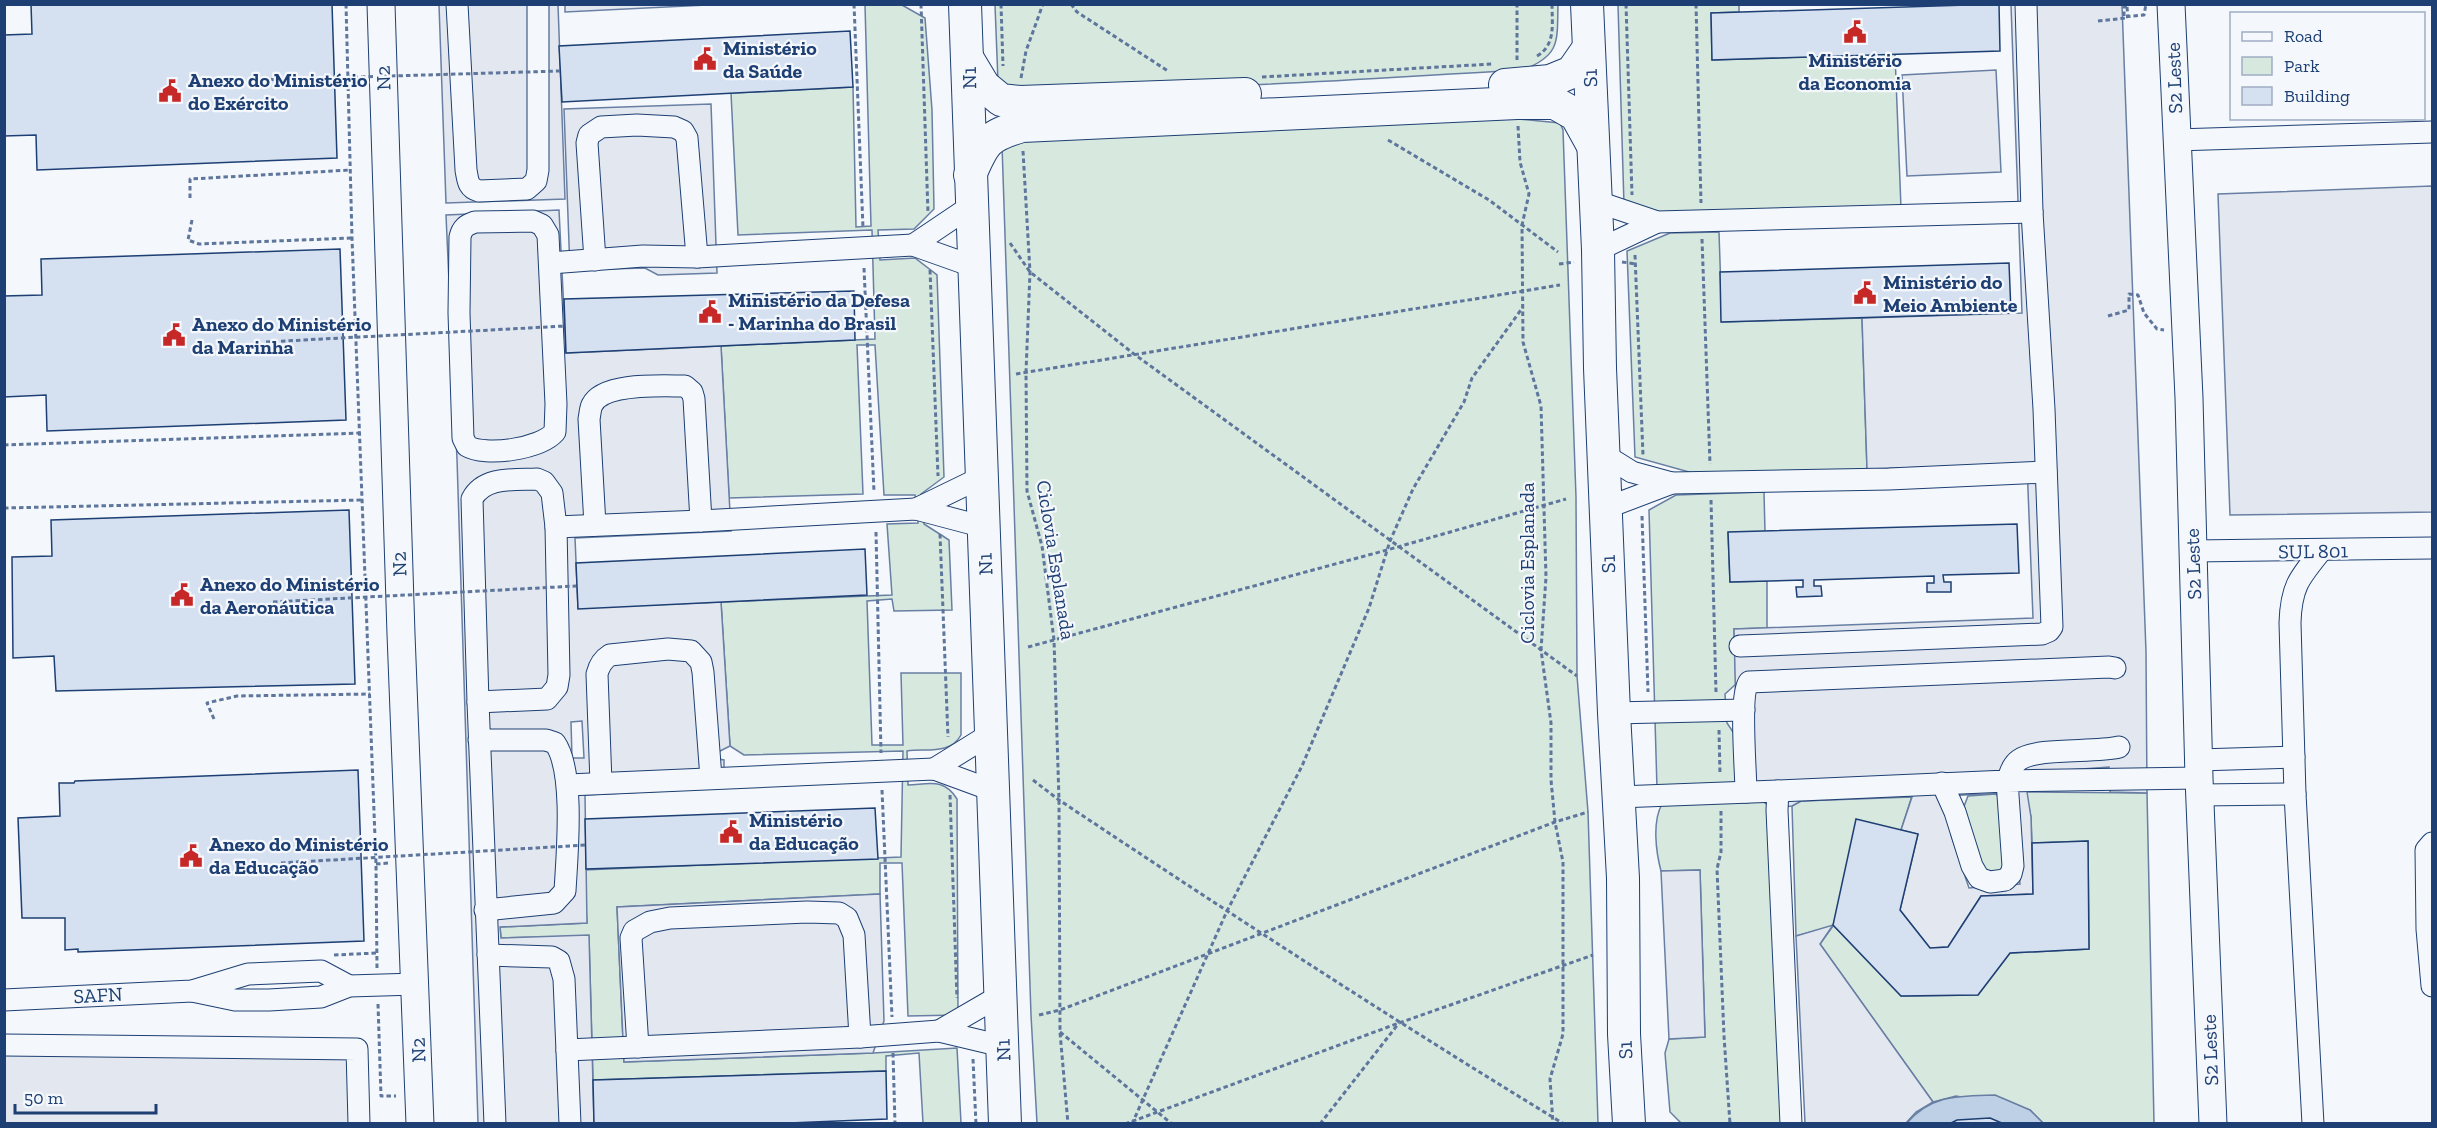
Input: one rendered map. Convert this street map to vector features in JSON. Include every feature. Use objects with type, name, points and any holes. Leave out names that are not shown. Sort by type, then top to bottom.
[{"type":"highway","name":"N1","points":[[965,4],[969,61],[971,206],[1005,1124]]},
{"type":"highway","name":"S1","points":[[1587,4],[1598,250],[1603,454],[1623,878],[1624,1034],[1629,1124]]},
{"type":"highway","points":[[970,175],[982,148],[1021,114],[1550,81],[1572,72],[1588,49]]},
{"type":"highway","points":[[969,61],[984,86],[1021,114]]},
{"type":"highway","points":[[1522,82],[1576,115],[1592,144]]},
{"type":"main road","name":"N2","points":[[381,4],[401,634],[420,1124]]},
{"type":"main road","name":"S2 Leste","points":[[2171,4],[2186,331],[2213,1124]]},
{"type":"street","points":[[457,4],[466,170],[472,189],[479,191],[527,189],[536,182],[538,170],[538,4]]},
{"type":"street","points":[[1740,646],[2042,634],[2052,627],[2053,607],[2032,212],[2026,4]]},
{"type":"street","points":[[595,260],[587,143],[589,135],[601,127],[637,125],[674,127],[683,131],[687,138],[697,256]]},
{"type":"street","points":[[2176,140],[2433,132]]},
{"type":"street","points":[[1595,201],[1633,224]]},
{"type":"street","points":[[924,244],[971,206]]},
{"type":"street","points":[[1598,250],[1633,224],[2032,212]]},
{"type":"street","points":[[533,221],[546,229],[549,263],[556,404],[555,432],[542,442],[528,447],[480,451],[472,449],[467,446],[464,438],[462,410],[459,267],[461,230],[475,222],[533,221]]},
{"type":"street","points":[[549,263],[643,256],[697,256],[924,244],[975,267]]},
{"type":"street","points":[[595,525],[589,419],[591,406],[602,394],[615,390],[652,386],[685,386],[692,392],[701,521]]},
{"type":"street","points":[[1603,454],[1643,485]]},
{"type":"street","points":[[1606,508],[1643,485],[1889,479],[2046,472]]},
{"type":"street","points":[[556,527],[916,509],[939,506],[982,477]]},
{"type":"street","points":[[478,702],[547,699],[556,687],[560,675],[556,527],[552,493],[544,482],[537,479],[489,483],[476,492],[472,499],[479,740],[485,910],[495,1124]]},
{"type":"street","points":[[939,506],[984,526]]},
{"type":"street","name":"SUL 801","points":[[2193,551],[2433,548]]},
{"type":"street","points":[[2312,1122],[2295,794],[2291,600],[2300,577],[2321,551]]},
{"type":"street","points":[[601,783],[597,674],[599,667],[604,658],[610,655],[668,649],[691,651],[701,662],[704,672],[711,778]]},
{"type":"street","points":[[1746,792],[1744,710],[1746,684],[1754,681],[2109,666],[2115,668]]},
{"type":"street","points":[[1614,713],[1744,710]]},
{"type":"street","points":[[944,768],[992,733]]},
{"type":"street","points":[[479,740],[546,740],[555,743],[563,761],[568,784],[565,891],[554,903],[485,910]]},
{"type":"street","points":[[1942,783],[1955,812],[1972,866],[1979,878],[1990,882],[2005,880],[2011,874],[2013,866],[2007,781],[2014,764],[2023,758],[2043,753],[2119,747]]},
{"type":"street","points":[[2200,778],[2294,757]]},
{"type":"street","points":[[568,784],[944,768],[994,791]]},
{"type":"street","points":[[1618,796],[1942,783],[2200,778],[2295,794]]},
{"type":"street","points":[[1778,790],[1791,1124]]},
{"type":"street","points":[[2433,843],[2426,850],[2433,986]]},
{"type":"street","points":[[638,1047],[631,938],[638,927],[670,918],[807,912],[839,913],[847,918],[854,935],[860,1037]]},
{"type":"street","points":[[488,955],[552,957],[559,961],[564,979],[570,1124]]},
{"type":"street","name":"SAFN","points":[[192,991],[248,974],[321,971]]},
{"type":"street","points":[[321,971],[349,986]]},
{"type":"street","points":[[321,971],[323,983],[321,997]]},
{"type":"street","points":[[234,977],[232,989],[235,1000]]},
{"type":"street","name":"SAFN","points":[[4,1000],[192,991],[235,1000],[321,997],[349,986],[416,984]]},
{"type":"street","points":[[939,1031],[1001,995]]},
{"type":"street","points":[[567,1050],[860,1037],[939,1031],[1002,1046]]},
{"type":"street","points":[[4,1045],[357,1049],[359,1124]]},
{"type":"path","points":[[346,4],[351,238],[370,694],[381,1096],[419,1096]]},
{"type":"path","points":[[854,4],[875,511],[881,771],[895,1124]]},
{"type":"path","points":[[921,4],[924,244],[939,506],[944,768],[957,1020]]},
{"type":"path","name":"Ciclovia Esplanada","points":[[1042,4],[1021,73],[1021,114],[1030,272],[1026,372],[1027,491],[1042,546],[1054,640],[1059,800],[1060,1032],[1068,1124]]},
{"type":"path","points":[[1071,4],[1077,12],[1169,72]]},
{"type":"path","name":"Ciclovia Esplanada","points":[[1517,4],[1522,82],[1520,162],[1529,194],[1522,225],[1524,342],[1541,406],[1546,576],[1541,650],[1551,723],[1551,780],[1555,822],[1563,862],[1563,1034],[1551,1079],[1553,1124]]},
{"type":"path","points":[[1522,82],[1552,39],[1552,4]]},
{"type":"path","points":[[1626,4],[1648,694]]},
{"type":"path","points":[[1696,4],[1716,693]]},
{"type":"path","points":[[2098,21],[2128,18],[2127,7],[2124,7],[2124,17],[2144,15],[2146,4]]},
{"type":"path","points":[[256,80],[560,71]]},
{"type":"path","points":[[1388,140],[1489,200],[1558,252]]},
{"type":"path","points":[[190,198],[190,179],[350,170]]},
{"type":"path","points":[[192,220],[188,240],[199,244],[351,238]]},
{"type":"path","points":[[1010,243],[1030,272],[1134,354],[1577,676]]},
{"type":"path","points":[[1016,374],[1560,285]]},
{"type":"path","points":[[2108,316],[2129,310],[2129,294],[2138,295],[2144,314],[2157,329],[2186,331]]},
{"type":"path","points":[[1132,1122],[1227,911],[1302,766],[1370,608],[1390,541],[1413,489],[1464,402],[1472,378],[1524,305]]},
{"type":"path","points":[[266,342],[565,326]]},
{"type":"path","points":[[4,445],[360,433]]},
{"type":"path","points":[[1028,647],[1566,499]]},
{"type":"path","points":[[4,508],[362,500]]},
{"type":"path","points":[[273,603],[576,586]]},
{"type":"path","points":[[214,719],[207,703],[237,696],[370,694]]},
{"type":"path","points":[[1718,727],[1720,785]]},
{"type":"path","points":[[1033,780],[1059,800],[1399,1023],[1564,1124]]},
{"type":"path","points":[[1721,804],[1721,852],[1717,869],[1730,1124]]},
{"type":"path","points":[[1039,1015],[1060,1010],[1555,822],[1588,812]]},
{"type":"path","points":[[281,863],[586,845]]},
{"type":"path","points":[[1125,1124],[1399,1023],[1593,955]]},
{"type":"path","points":[[1320,1124],[1399,1023]]},
{"type":"path","points":[[1060,1032],[1172,1124]]},
{"type":"path","points":[[972,1039],[976,1124]]},
{"type":"green space","points":[[865,5],[902,5],[925,18],[932,110],[934,209],[914,229],[878,230],[880,260],[915,258],[937,275],[944,477],[921,494],[924,524],[949,540],[952,610],[894,611],[892,599],[867,601],[872,745],[903,745],[901,673],[961,673],[961,735],[951,746],[907,751],[908,785],[930,783],[942,785],[957,799],[958,1015],[908,1016],[902,863],[880,863],[880,894],[617,907],[624,1062],[957,1048],[961,1123],[923,1123],[919,1053],[886,1056],[886,1071],[593,1080],[589,936],[501,938],[500,927],[587,923],[583,870],[901,857],[903,751],[744,755],[730,746],[721,602],[892,595],[887,524],[918,523],[915,495],[884,495],[875,345],[857,345],[863,494],[729,498],[721,346],[875,339],[872,230],[738,235],[731,93],[853,87],[856,227],[871,226]]},
{"type":"green space","points":[[995,5],[1558,5],[1557,37],[1551,52],[1544,59],[1523,70],[1202,87],[1073,88],[1009,86],[998,82]]},
{"type":"green space","points":[[1618,5],[1739,5],[1739,12],[1711,13],[1712,60],[1895,54],[1901,208],[1639,216],[1624,205]]},
{"type":"green space","points":[[1518,119],[1560,123],[1563,130],[1576,497],[1577,676],[1588,812],[1598,1123],[1037,1123],[1031,1015],[1002,145],[1084,128]]},
{"type":"green space","points":[[1719,232],[1722,322],[1862,318],[1867,469],[1707,477],[1635,457],[1627,251],[1670,233]]},
{"type":"green space","points":[[1764,492],[1765,532],[1728,533],[1730,582],[1767,581],[1767,628],[1734,629],[1736,684],[1725,694],[1727,723],[1737,738],[1738,786],[1657,789],[1649,510],[1676,495]]},
{"type":"green space","points":[[2026,792],[2147,793],[2154,1123],[2043,1123],[2030,1110],[1956,1096],[1933,1102],[1820,944],[1833,926],[1796,936],[1792,806],[1801,801],[1912,796],[1901,830],[1833,925],[1901,996],[1978,995],[2010,953],[2089,949],[2088,841],[2032,843],[2031,817]]},
{"type":"green space","points":[[1996,794],[2003,802],[2004,873],[1986,875],[1963,809],[1968,796]]},
{"type":"green space","points":[[1761,800],[1772,808],[1783,1123],[1681,1123],[1670,1112],[1665,1053],[1669,1039],[1705,1037],[1700,870],[1661,871],[1656,837],[1657,819],[1662,804]]},
{"type":"shaded area","points":[[565,4],[707,5],[565,12]]},
{"type":"shaded area","points":[[439,5],[558,5],[565,199],[446,203]]},
{"type":"shaded area","points":[[2011,5],[2122,5],[2146,652],[2147,793],[2110,792],[2109,767],[2024,773],[2031,817],[2033,894],[1981,896],[1948,947],[1930,948],[1900,910],[1918,834],[1901,830],[1912,797],[1801,801],[1792,806],[1772,808],[1761,800],[1738,800],[1734,629],[2033,618],[2027,464],[1867,469],[1862,318],[2022,313]],"holes":[[[2011,793],[2020,884],[1969,888],[1951,835],[1951,814],[1940,796]]]},
{"type":"shaded area","points":[[1996,70],[2001,172],[1907,176],[1902,75]]},
{"type":"shaded area","points":[[711,104],[717,273],[658,275],[645,268],[570,270],[564,109]]},
{"type":"shaded area","points":[[2432,186],[2432,512],[2230,515],[2218,194]]},
{"type":"shaded area","points":[[559,210],[566,353],[721,346],[731,531],[575,538],[578,608],[721,602],[730,746],[714,754],[718,759],[724,760],[724,788],[585,795],[587,923],[500,927],[501,938],[589,935],[594,1123],[478,1123],[457,459],[446,215]],"holes":[[[582,721],[584,758],[572,758],[571,722]]]},
{"type":"shaded area","points":[[1700,870],[1705,1037],[1669,1039],[1661,871]]},
{"type":"shaded area","points":[[880,894],[884,1021],[873,1053],[624,1062],[617,907]]},
{"type":"shaded area","points":[[1833,925],[1820,944],[1933,1102],[1916,1112],[1906,1123],[1805,1123],[1796,936]]},
{"type":"shaded area","points":[[362,1040],[364,1123],[5,1123],[4,1050]]},
{"type":"water","points":[[1995,1095],[2030,1110],[2043,1123],[1906,1124],[1916,1114],[1936,1102],[1958,1097]]},
{"type":"building","name":"Anexo do Ministério do Exército","points":[[31,4],[332,4],[337,158],[37,170],[36,135],[4,136],[4,35],[32,34]]},
{"type":"building","name":"Ministério da Economia","points":[[1999,4],[2000,51],[1712,60],[1711,13]]},
{"type":"building","name":"Ministério da Saúde","points":[[850,31],[853,87],[562,102],[559,46]]},
{"type":"building","name":"Anexo do Ministério da Marinha","points":[[340,249],[346,420],[47,431],[46,395],[4,397],[4,296],[42,295],[41,259]]},
{"type":"building","name":"Ministério do Meio Ambiente","points":[[2009,263],[2011,313],[1721,322],[1720,272]]},
{"type":"building","name":"Ministério da Defesa - Marinha do Brasil","points":[[854,291],[855,340],[566,353],[564,299]]},
{"type":"building","name":"Anexo do Ministério da Aeronáutica","points":[[349,510],[355,684],[56,691],[54,656],[13,658],[12,557],[52,556],[51,520]]},
{"type":"building","points":[[2017,524],[2019,573],[1943,575],[1944,582],[1951,582],[1951,592],[1927,592],[1927,583],[1934,583],[1934,576],[1814,580],[1814,586],[1821,586],[1822,596],[1797,597],[1796,587],[1803,587],[1803,580],[1730,582],[1728,532]]},
{"type":"building","points":[[865,549],[867,595],[578,609],[576,563]]},
{"type":"building","name":"Anexo do Ministério da Educação","points":[[358,770],[364,941],[78,952],[78,949],[65,950],[65,918],[22,918],[18,818],[60,816],[59,783]]},
{"type":"building","name":"Ministério da Educação","points":[[875,808],[878,859],[586,869],[585,819]]},
{"type":"building","points":[[1856,819],[1918,834],[1900,910],[1930,948],[1948,947],[1981,896],[2033,894],[2032,843],[2088,841],[2089,949],[2010,953],[1978,995],[1901,996],[1833,925]]},
{"type":"building","points":[[886,1071],[887,1119],[764,1124],[594,1124],[593,1080]]},
{"type":"building","points":[[1990,1118],[2004,1124],[1949,1124],[1957,1120]]},
{"type":"place","name":"Ministério da Economia","points":[[1855,32]]},
{"type":"place","name":"Ministério da Saúde","points":[[705,59]]},
{"type":"place","name":"Anexo do Ministério do Exército","points":[[170,91]]},
{"type":"place","name":"Ministério do Meio Ambiente","points":[[1865,293]]},
{"type":"place","name":"Ministério da Defesa - Marinha do Brasil","points":[[710,312]]},
{"type":"place","name":"Anexo do Ministério da Marinha","points":[[174,335]]},
{"type":"place","name":"Anexo do Ministério da Aeronáutica","points":[[182,595]]},
{"type":"place","name":"Ministério da Educação","points":[[731,832]]},
{"type":"place","name":"Anexo do Ministério da Educação","points":[[191,856]]}]
